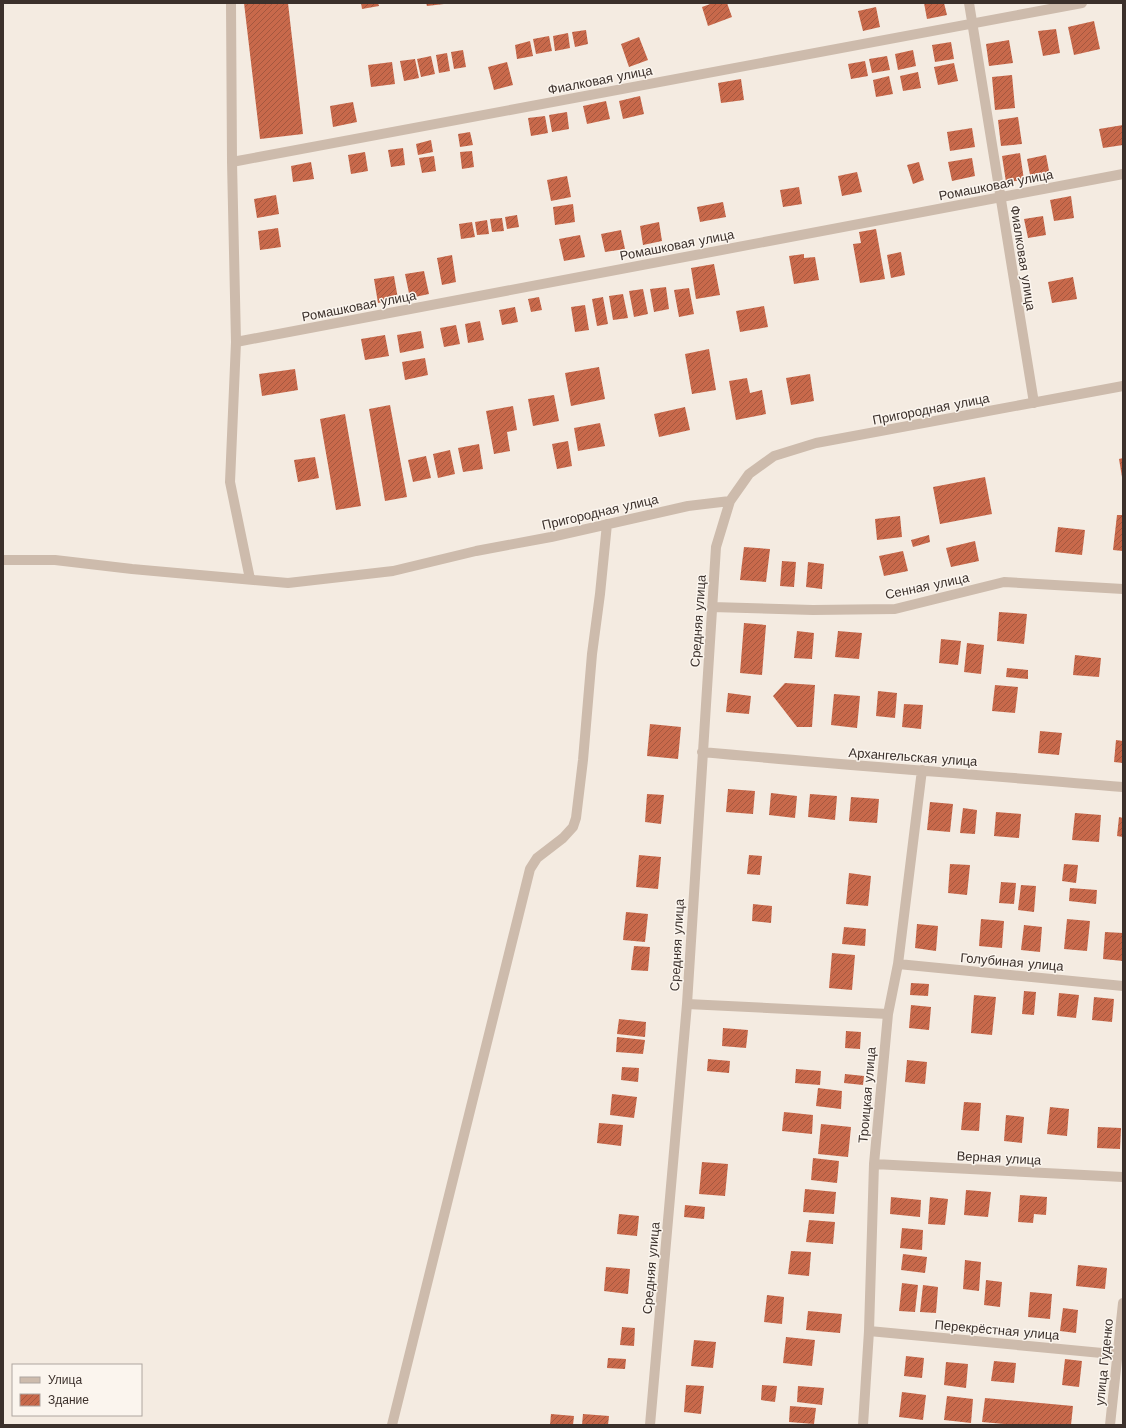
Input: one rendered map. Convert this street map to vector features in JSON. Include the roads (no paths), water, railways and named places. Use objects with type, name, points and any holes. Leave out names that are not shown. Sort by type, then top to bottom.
[{"type":"street","points":[[231,3],[232,162],[236,342],[230,482],[250,579]]},
{"type":"street","name":"Фиалковая улица","points":[[968,3],[973,24],[1034,403]]},
{"type":"street","name":"Фиалковая улица","points":[[232,162],[1082,3]]},
{"type":"street","name":"Ромашковая улица","points":[[236,342],[1123,174]]},
{"type":"street","name":"Пригородная улица","points":[[749,474],[774,456],[816,443],[1123,386]]},
{"type":"street","name":"Средняя улица","points":[[650,1425],[687,1004],[716,547],[730,501],[749,474]]},
{"type":"street","name":"Пригородная улица","points":[[3,560],[55,560],[132,570],[250,579],[288,584],[393,571],[476,551],[551,537],[688,506],[730,501]]},
{"type":"street","points":[[392,1425],[530,869],[537,858],[563,838],[573,827],[576,818],[583,760],[592,654],[607,524]]},
{"type":"street","name":"Сенная улица","points":[[712,607],[813,610],[895,608],[1004,582],[1123,589]]},
{"type":"street","name":"Архангельская улица","points":[[702,752],[828,764],[922,770],[1123,787]]},
{"type":"street","name":"Троицкая улица","points":[[863,1425],[869,1331],[874,1164],[888,1014],[898,964],[922,770]]},
{"type":"street","name":"Голубиная улица","points":[[898,964],[1123,986]]},
{"type":"street","points":[[687,1004],[888,1014]]},
{"type":"street","name":"Верная улица","points":[[874,1164],[1123,1177]]},
{"type":"street","name":"улица Гуденко","points":[[1110,1425],[1120,1355],[1123,1303]]},
{"type":"street","name":"Перекрёстная улица","points":[[869,1331],[1120,1355]]}]
